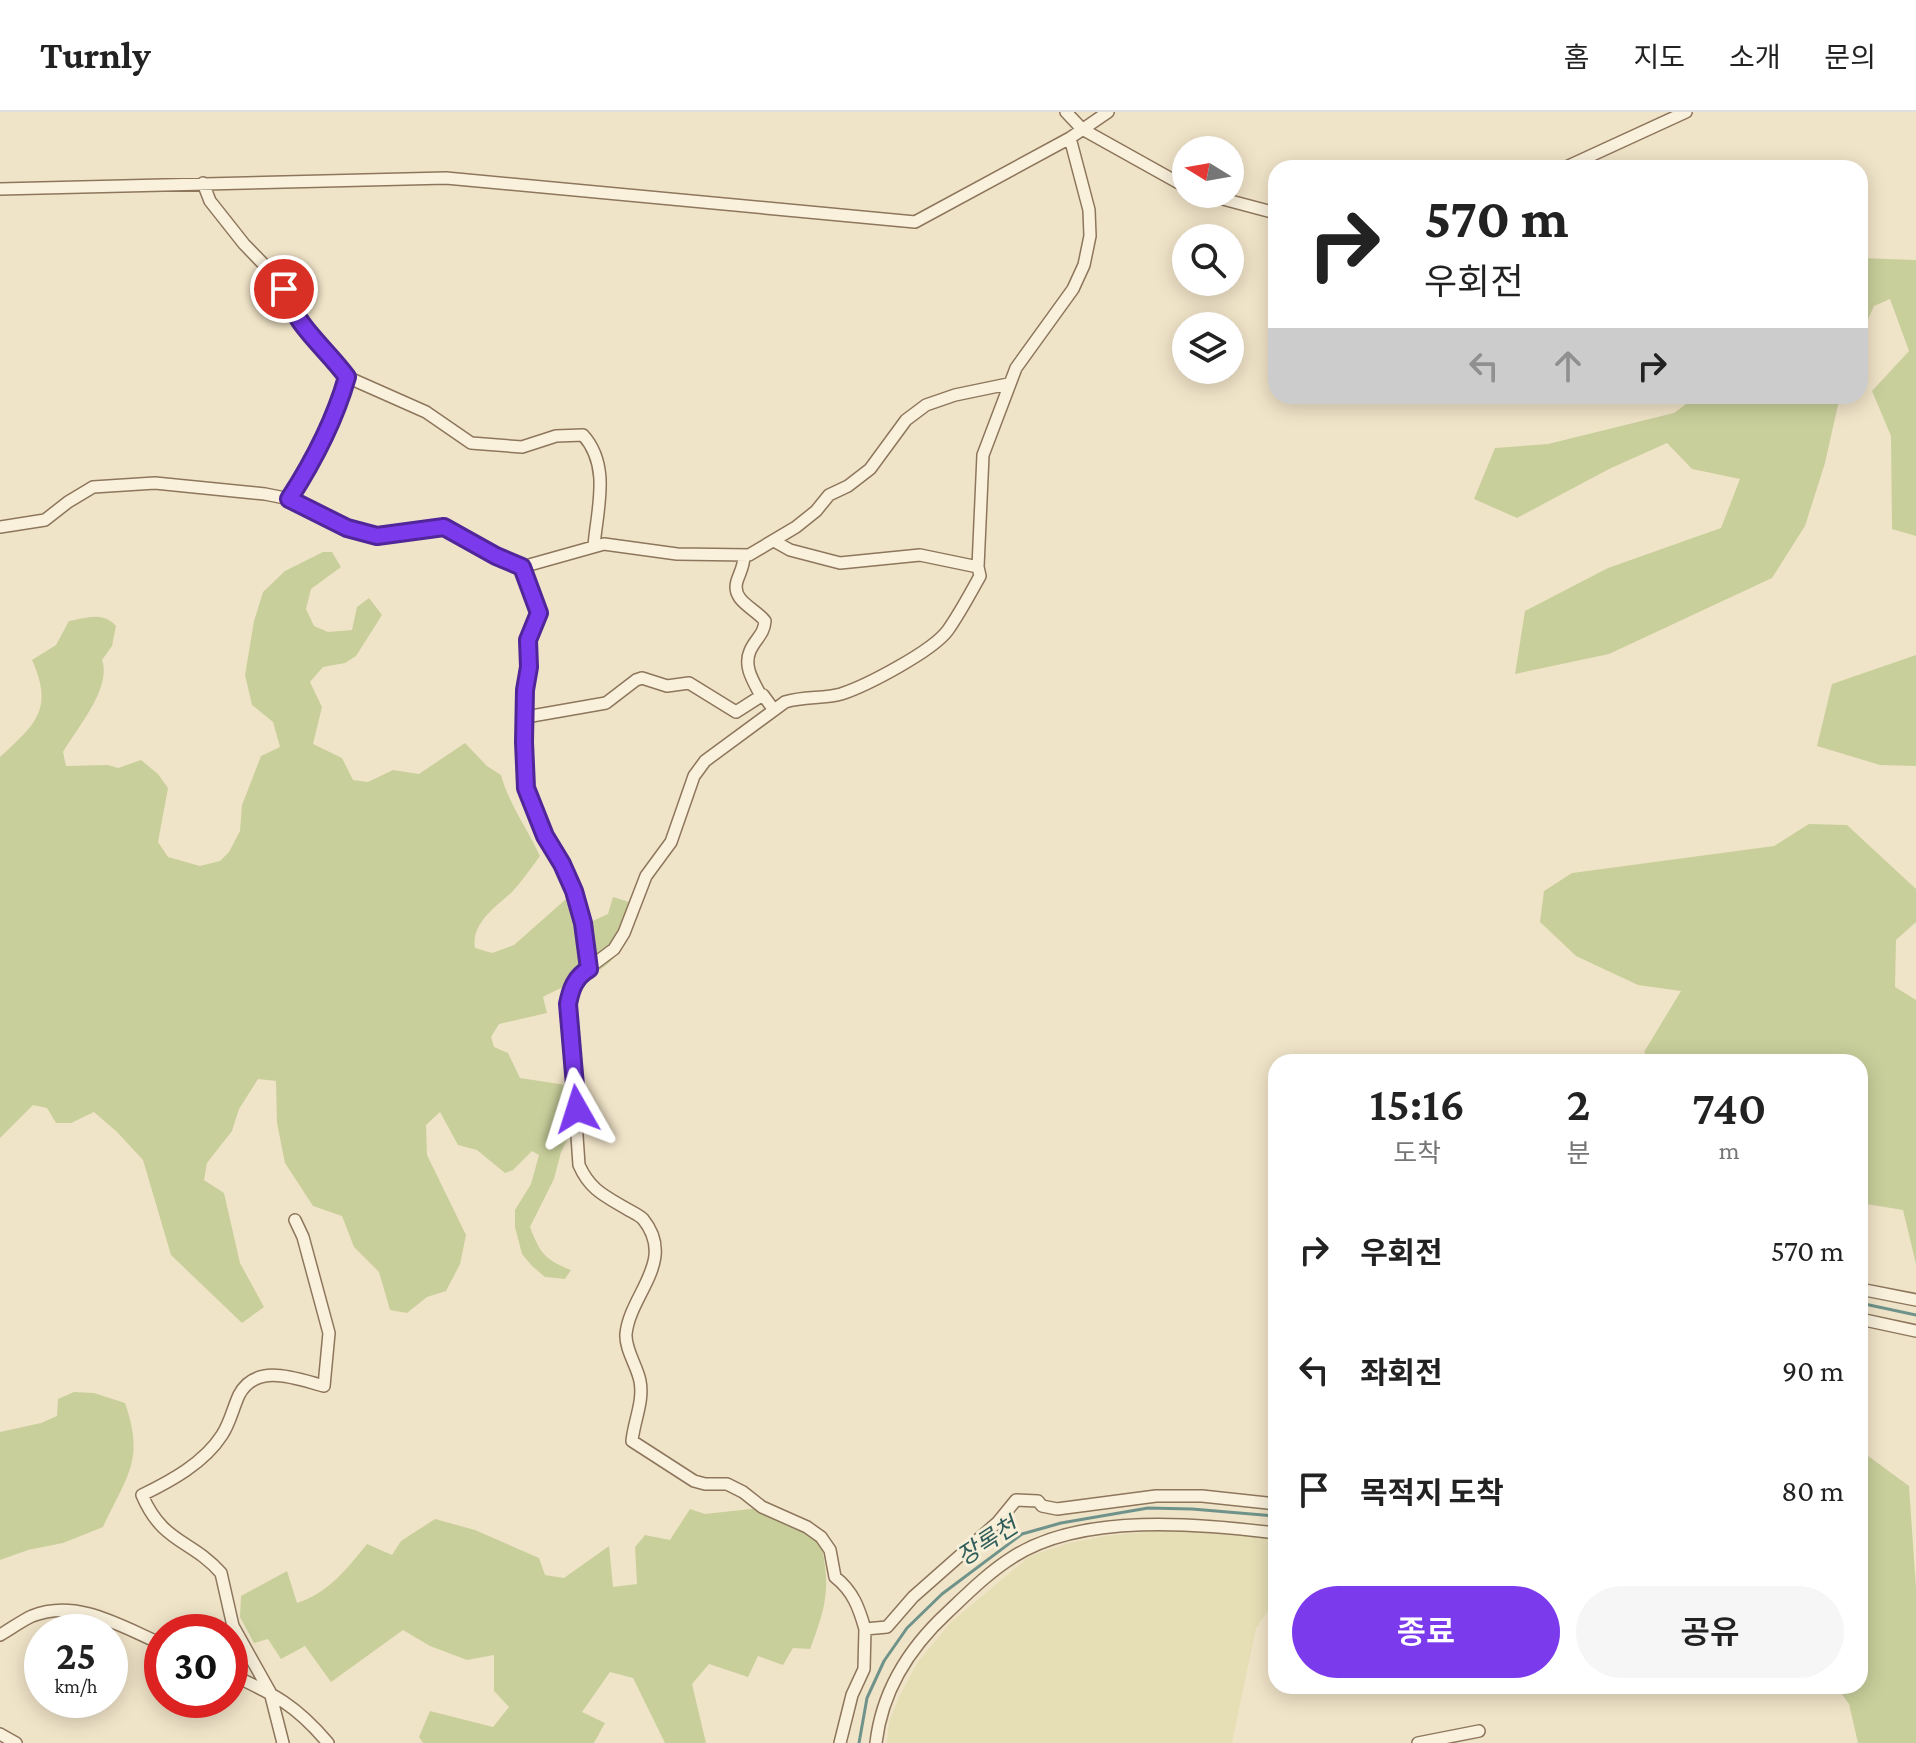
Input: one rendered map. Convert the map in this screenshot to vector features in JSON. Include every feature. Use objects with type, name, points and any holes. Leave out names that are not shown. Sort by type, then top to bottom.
[{"type":"street","points":[[1066,112],[1082,129],[1172,179]]},
{"type":"street","points":[[0,189],[446,178],[915,222],[1070,138],[1108,112]]},
{"type":"street","points":[[1581,160],[1686,112]]},
{"type":"street","points":[[840,1743],[852,1695],[864,1669],[865,1629],[858,1605],[846,1586],[835,1577],[830,1550],[821,1537],[787,1516],[762,1507],[727,1484],[694,1481],[632,1441],[640,1404],[640,1382],[625,1338],[628,1324],[651,1275],[656,1254],[642,1218],[605,1197],[587,1182],[579,1165],[568,1004],[571,988],[582,973],[614,949],[624,933],[646,876],[671,842],[694,776],[705,761],[785,702],[801,697],[840,694],[916,658],[948,630],[980,576],[983,455],[1008,384],[1033,342],[1073,289],[1084,265],[1090,236],[1089,210],[1070,138]]},
{"type":"street","points":[[203,183],[210,201],[244,244],[275,276],[303,328],[347,377],[426,412],[471,443],[522,447],[556,436],[583,435],[593,446],[600,483],[594,546]]},
{"type":"street","points":[[1244,205],[1268,211]]},
{"type":"street","points":[[289,499],[312,461],[341,398],[347,377]]},
{"type":"street","points":[[0,527],[45,520],[93,487],[155,483],[289,499],[347,528],[377,536],[444,527],[522,567],[604,544],[677,554],[744,556],[774,541],[816,511],[829,495],[848,486],[870,469],[906,420],[926,405],[955,395],[1008,384]]},
{"type":"street","points":[[774,541],[790,550],[840,563],[920,555],[978,567]]},
{"type":"street","points":[[744,556],[735,585],[737,594],[765,621],[760,638],[749,651],[749,674],[761,696],[774,710]]},
{"type":"street","points":[[522,567],[539,613],[528,640],[526,788],[545,836],[574,891],[583,923],[589,969]]},
{"type":"street","points":[[526,717],[606,703],[642,678],[667,686],[689,683],[736,712],[761,696]]},
{"type":"street","points":[[283,1743],[270,1692],[233,1626],[221,1573],[162,1529],[149,1512],[142,1495],[207,1453],[222,1435],[239,1396],[250,1381],[266,1375],[324,1386],[329,1333],[303,1237],[295,1220]]},
{"type":"street","points":[[1868,1291],[1916,1300]]},
{"type":"street","points":[[1868,1321],[1916,1331]]},
{"type":"street","points":[[865,1629],[887,1627],[913,1597],[998,1522],[1016,1500],[1038,1501],[1048,1509],[1156,1496],[1202,1496],[1268,1503]]},
{"type":"street","points":[[876,1743],[880,1716],[895,1679],[927,1632],[973,1589],[1025,1550],[1078,1533],[1148,1524],[1185,1523],[1268,1532]]},
{"type":"street","points":[[0,1635],[32,1616],[67,1610],[102,1618],[144,1636]]},
{"type":"street","points":[[248,1682],[298,1710],[328,1743]]},
{"type":"street","points":[[1418,1743],[1479,1731]]},
{"type":"street","points":[[0,1734],[16,1743]]},
{"type":"shaded area","points":[[1163,1530],[1211,1531],[1268,1538],[1268,1611],[1256,1628],[1232,1743],[887,1743],[889,1722],[899,1697],[918,1662],[951,1622],[1030,1556],[1069,1543]]},
{"type":"green space","points":[[1868,258],[1916,260],[1916,536],[1892,529],[1891,436],[1872,391],[1909,351],[1890,299],[1874,306],[1868,319]]},
{"type":"green space","points":[[1686,404],[1838,404],[1825,463],[1805,526],[1772,578],[1609,654],[1515,674],[1525,611],[1608,568],[1721,528],[1740,479],[1692,469],[1667,443],[1609,469],[1517,518],[1474,499],[1495,448],[1548,444],[1674,413]]},
{"type":"green space","points":[[323,552],[332,552],[341,567],[311,589],[306,609],[314,626],[328,632],[352,630],[357,607],[369,598],[382,615],[356,656],[345,663],[323,667],[310,682],[322,707],[313,744],[342,758],[353,780],[368,782],[393,770],[419,774],[465,743],[487,766],[501,775],[513,806],[540,856],[512,892],[481,923],[475,948],[492,953],[514,945],[566,899],[586,924],[608,914],[613,897],[629,902],[636,917],[610,962],[589,976],[543,997],[547,1013],[499,1024],[491,1037],[494,1047],[508,1053],[520,1078],[579,1087],[580,1114],[561,1152],[554,1179],[530,1227],[544,1254],[571,1270],[565,1279],[545,1277],[532,1266],[522,1254],[515,1227],[515,1210],[531,1184],[539,1155],[532,1151],[513,1170],[505,1173],[477,1150],[458,1145],[440,1112],[426,1125],[427,1155],[466,1235],[460,1264],[446,1291],[427,1297],[407,1313],[390,1310],[379,1272],[354,1247],[342,1216],[313,1206],[285,1163],[277,1123],[276,1081],[258,1079],[239,1109],[232,1131],[207,1163],[204,1180],[224,1193],[240,1263],[264,1307],[242,1323],[171,1255],[143,1160],[94,1112],[71,1123],[56,1123],[47,1108],[33,1105],[0,1138],[0,757],[32,725],[38,714],[41,691],[32,660],[56,645],[69,621],[106,618],[116,626],[112,646],[102,660],[102,683],[84,720],[63,752],[66,766],[108,765],[118,768],[141,760],[158,774],[168,788],[158,842],[168,857],[200,866],[220,861],[229,852],[240,831],[242,805],[261,756],[280,747],[273,722],[252,705],[245,675],[254,621],[263,592],[285,571]]},
{"type":"green space","points":[[1916,655],[1916,766],[1880,765],[1817,746],[1832,684]]},
{"type":"green space","points":[[1809,824],[1847,825],[1916,889],[1916,922],[1896,940],[1895,987],[1916,1000],[1916,1264],[1903,1210],[1868,1204],[1868,1054],[1646,1054],[1681,991],[1638,985],[1576,956],[1540,922],[1544,891],[1572,873],[1774,846]]},
{"type":"green space","points":[[74,1392],[94,1393],[125,1403],[133,1440],[133,1454],[126,1480],[103,1527],[63,1543],[0,1560],[0,1432],[41,1423],[57,1416],[58,1399]]},
{"type":"green space","points":[[1868,1456],[1909,1486],[1916,1588],[1916,1743],[1858,1743],[1849,1704],[1842,1694],[1868,1694]]},
{"type":"green space","points":[[760,1508],[820,1539],[826,1583],[824,1607],[810,1649],[793,1648],[783,1665],[758,1656],[748,1677],[709,1664],[692,1684],[706,1743],[665,1743],[633,1678],[610,1672],[582,1712],[605,1723],[594,1743],[423,1743],[419,1737],[430,1711],[493,1727],[509,1707],[494,1691],[494,1655],[467,1660],[430,1646],[403,1630],[331,1682],[305,1646],[281,1659],[268,1639],[254,1643],[248,1632],[248,1614],[240,1614],[241,1596],[287,1571],[297,1603],[327,1587],[367,1544],[392,1555],[401,1541],[435,1519],[475,1530],[539,1558],[545,1575],[564,1578],[609,1546],[613,1587],[637,1584],[635,1547],[645,1535],[670,1540],[690,1509],[705,1514]]},
{"type":"waterway","name":"장록천","points":[[1868,1305],[1916,1315]]},
{"type":"waterway","name":"장록천","points":[[859,1743],[867,1698],[884,1661],[907,1628],[942,1594],[1022,1534],[1061,1523],[1148,1508],[1268,1515]]},
{"type":"route","points":[[284,289],[289,305],[303,328],[347,377],[341,398],[312,461],[289,499],[347,528],[377,536],[444,527],[522,567],[539,613],[528,640],[524,742],[526,788],[545,836],[574,891],[583,923],[589,969],[571,988],[568,1004],[577,1109]]}]
